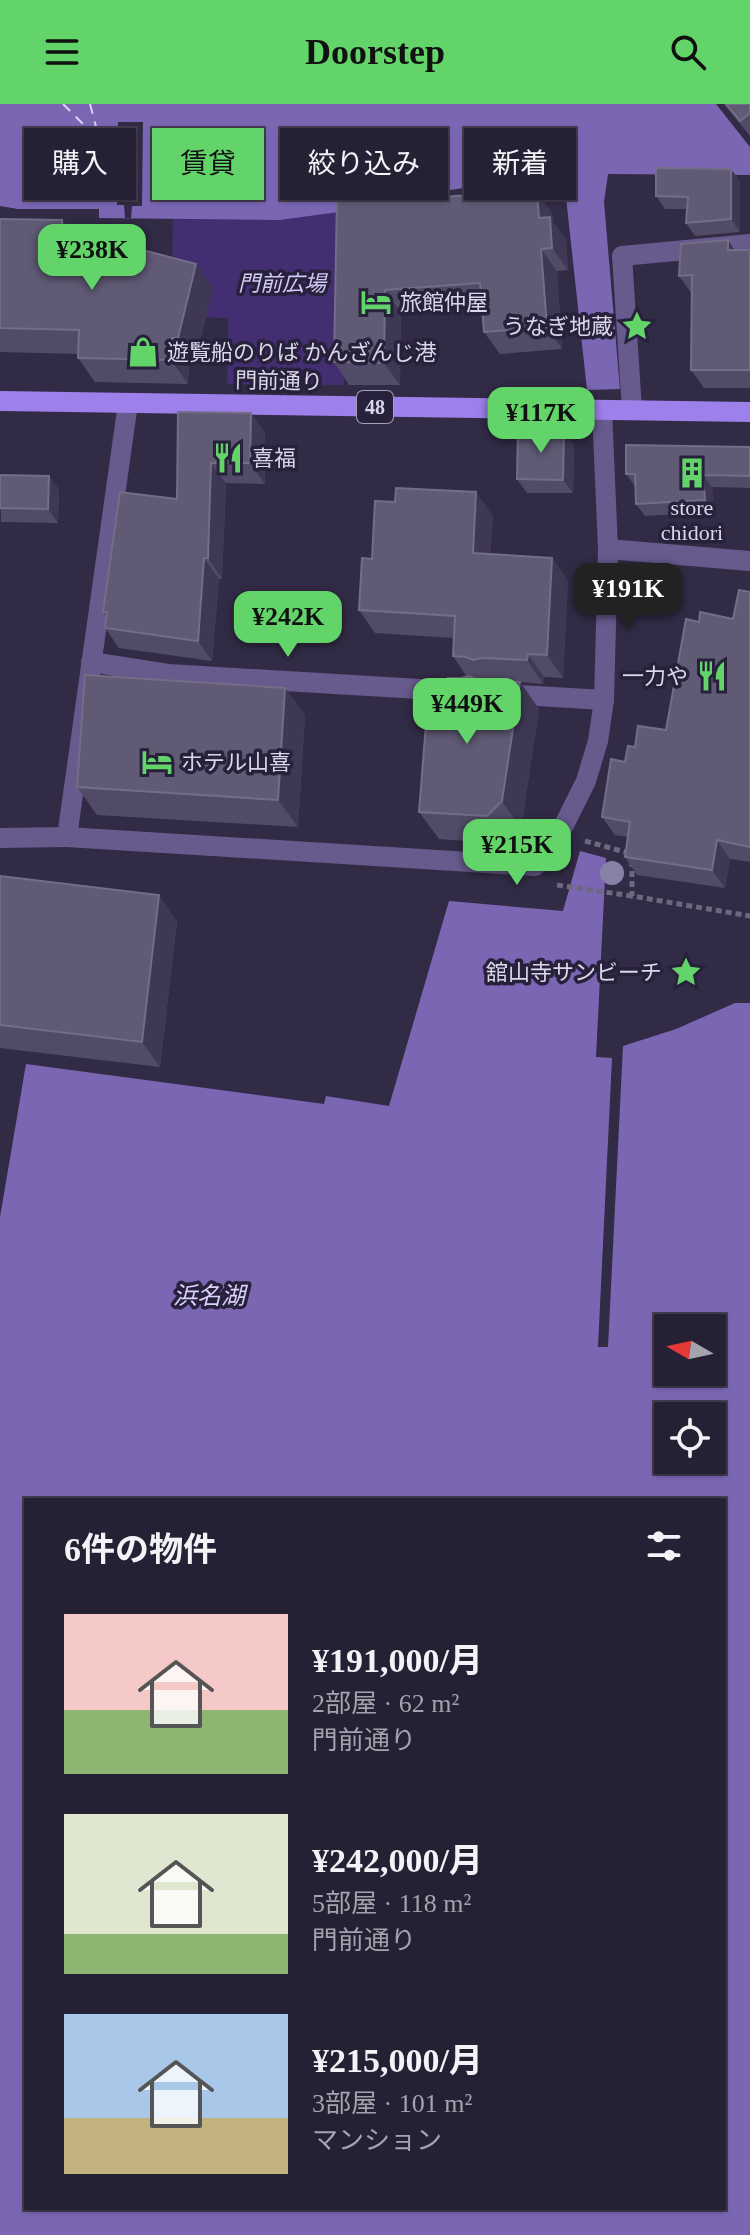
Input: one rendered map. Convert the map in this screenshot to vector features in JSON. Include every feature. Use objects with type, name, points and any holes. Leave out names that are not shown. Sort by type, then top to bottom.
[{"type":"main road","name":"門前通り","points":[[0,401],[750,412]]},
{"type":"street","points":[[632,410],[622,256],[750,244]]},
{"type":"street","points":[[67,837],[128,403]]},
{"type":"street","points":[[0,838],[67,837],[535,866],[559,835],[586,781],[598,741],[604,700],[608,549],[602,410]]},
{"type":"street","points":[[608,549],[750,561]]},
{"type":"street","points":[[91,662],[168,674],[467,692]]},
{"type":"street","points":[[496,694],[604,700]]},
{"type":"path","points":[[559,835],[632,854],[632,896]]},
{"type":"path","points":[[552,885],[750,916]]},
{"type":"green space","name":"門前広場","points":[[347,211],[344,385],[227,384],[228,318],[171,317],[173,219],[280,220]]},
{"type":"water","points":[[0,104],[716,104],[750,147],[750,175],[608,174],[604,202],[620,389],[587,390],[566,200],[576,200],[576,128],[464,128],[464,188],[448,190],[448,128],[280,128],[280,200],[386,200],[354,205],[354,210],[280,220],[99,218],[99,209],[18,209],[0,206]]},
{"type":"water","name":"浜名湖","points":[[580,851],[606,858],[596,1057],[612,1058],[598,1347],[608,1347],[623,1046],[676,1029],[735,1003],[750,1003],[750,2235],[0,2235],[0,1217],[26,1064],[324,1104],[326,1096],[389,1106],[449,901],[563,911]]},
{"type":"pier","points":[[118,122],[143,122],[142,206],[132,206],[131,218],[125,218],[124,205],[117,205],[117,200],[136,200],[136,128],[118,128]]},
{"type":"building","points":[[726,104],[750,104],[750,113],[740,121]]},
{"type":"building","points":[[656,168],[731,169],[731,219],[686,223],[688,197],[656,196]]},
{"type":"building","points":[[464,195],[464,200],[538,200],[539,218],[550,217],[552,248],[541,249],[547,327],[484,332],[480,283],[385,290],[384,363],[334,362],[337,200],[448,200],[448,197]]},
{"type":"building","points":[[0,219],[62,220],[62,231],[72,231],[72,247],[135,248],[196,264],[178,338],[172,338],[171,360],[78,358],[79,330],[0,328]]},
{"type":"building","points":[[728,240],[728,250],[750,250],[750,370],[691,370],[692,275],[679,276],[681,244]]},
{"type":"building","points":[[178,412],[251,413],[250,463],[211,463],[208,558],[204,558],[198,641],[105,628],[107,612],[103,612],[120,492],[177,499]]},
{"type":"building","points":[[518,431],[564,431],[563,480],[517,479]]},
{"type":"building","points":[[626,445],[750,447],[750,476],[703,475],[705,500],[636,504],[635,474],[626,474]]},
{"type":"building","points":[[0,475],[49,476],[48,509],[0,508]]},
{"type":"building","points":[[396,488],[476,492],[473,553],[552,558],[547,655],[528,654],[527,660],[473,660],[453,656],[455,616],[359,610],[362,558],[372,559],[375,501],[395,502]]},
{"type":"building","points":[[739,590],[750,592],[750,847],[717,840],[712,870],[625,857],[630,822],[602,817],[611,759],[625,762],[628,746],[635,747],[638,726],[666,730],[686,619],[699,622],[700,612],[733,619]]},
{"type":"building","points":[[85,675],[285,688],[278,800],[77,787]]},
{"type":"building","points":[[468,676],[520,682],[502,801],[487,816],[419,812],[429,686],[448,687],[448,678]]},
{"type":"building","points":[[0,876],[159,895],[142,1042],[0,1025]]},
{"type":"ferry route","points":[[63,104],[87,128]]},
{"type":"ferry route","points":[[90,104],[96,128]]},
{"type":"place","name":"旅館仲屋","points":[[376,302]]},
{"type":"place","name":"うなぎ地蔵","points":[[637,326]]},
{"type":"place","name":"遊覧船のりば かんざんじ港","points":[[143,352]]},
{"type":"place","name":"喜福","points":[[228,458]]},
{"type":"place","name":"store chidori","points":[[692,473]]},
{"type":"place","name":"一力や","points":[[712,676]]},
{"type":"place","name":"ホテル山喜","points":[[157,762]]},
{"type":"place","name":"舘山寺サンビーチ","points":[[686,972]]}]
